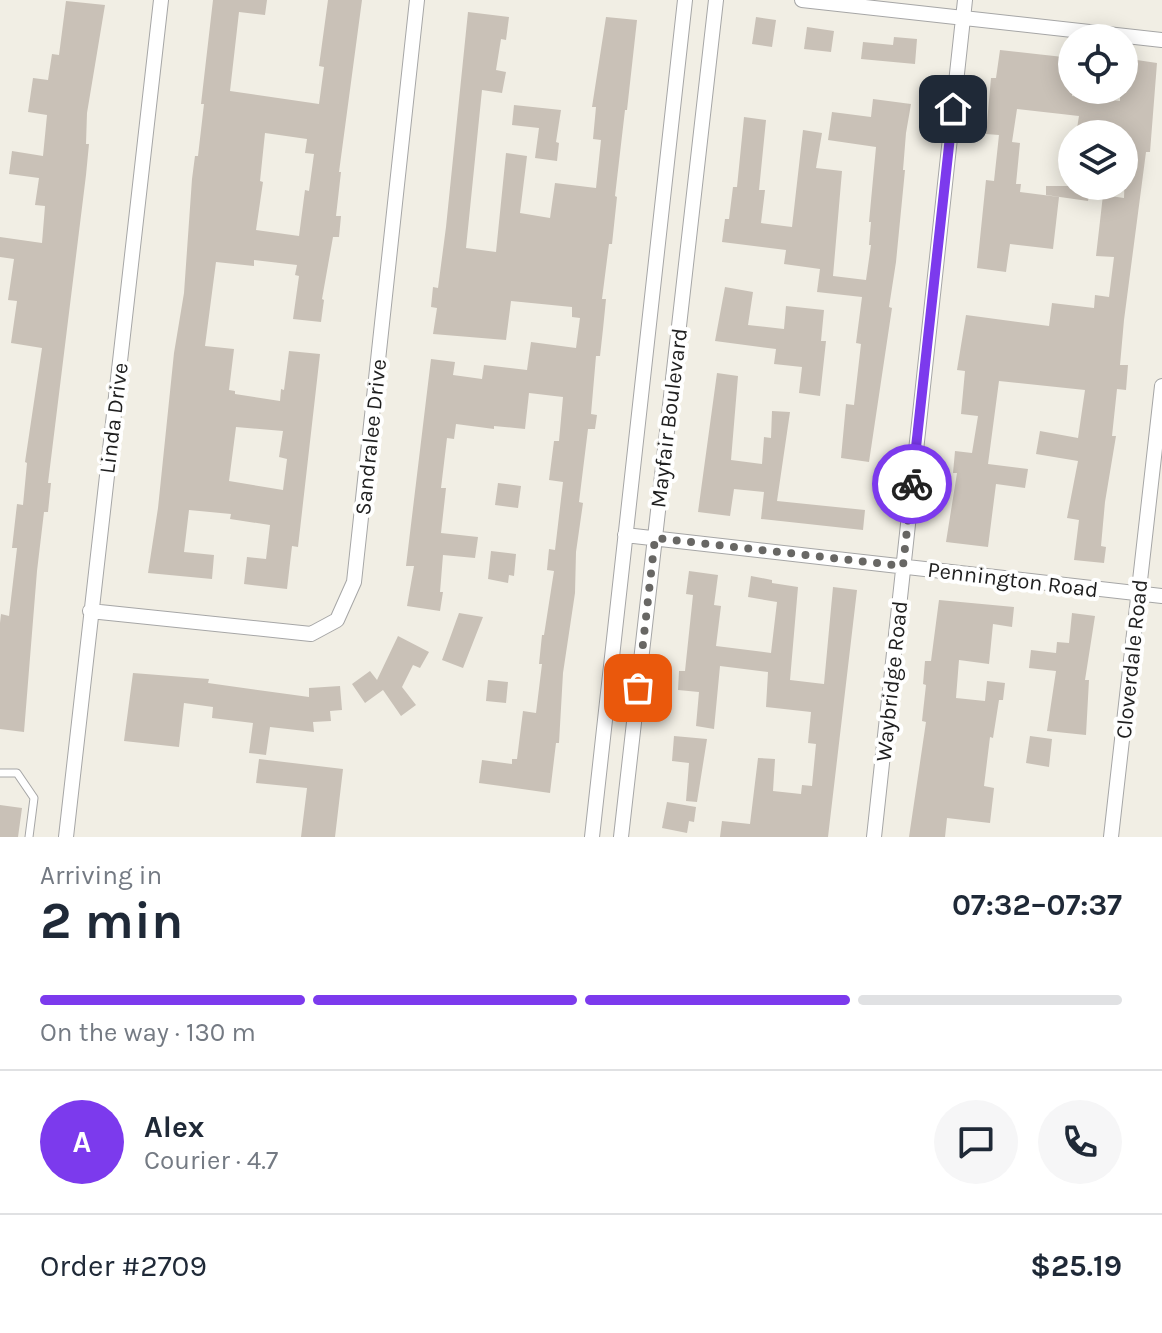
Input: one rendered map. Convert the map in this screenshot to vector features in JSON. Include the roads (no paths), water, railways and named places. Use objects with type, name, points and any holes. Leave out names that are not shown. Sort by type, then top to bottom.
[{"type":"street","name":"Linda Drive","points":[[66,837],[161,0]]},
{"type":"street","name":"Sandralee Drive","points":[[90,611],[311,634],[337,620],[354,582],[417,0]]},
{"type":"street","name":"Mayfair Boulevard","points":[[592,837],[685,0]]},
{"type":"street","name":"Mayfair Boulevard","points":[[621,837],[716,0]]},
{"type":"street","points":[[802,0],[1162,40]]},
{"type":"street","name":"Waybridge Road","points":[[874,837],[965,0]]},
{"type":"street","name":"Cloverdale Road","points":[[1111,837],[1162,386]]},
{"type":"street","name":"Pennington Road","points":[[625,535],[1162,596]]},
{"type":"lane","points":[[0,773],[17,773],[34,798],[29,837]]}]
